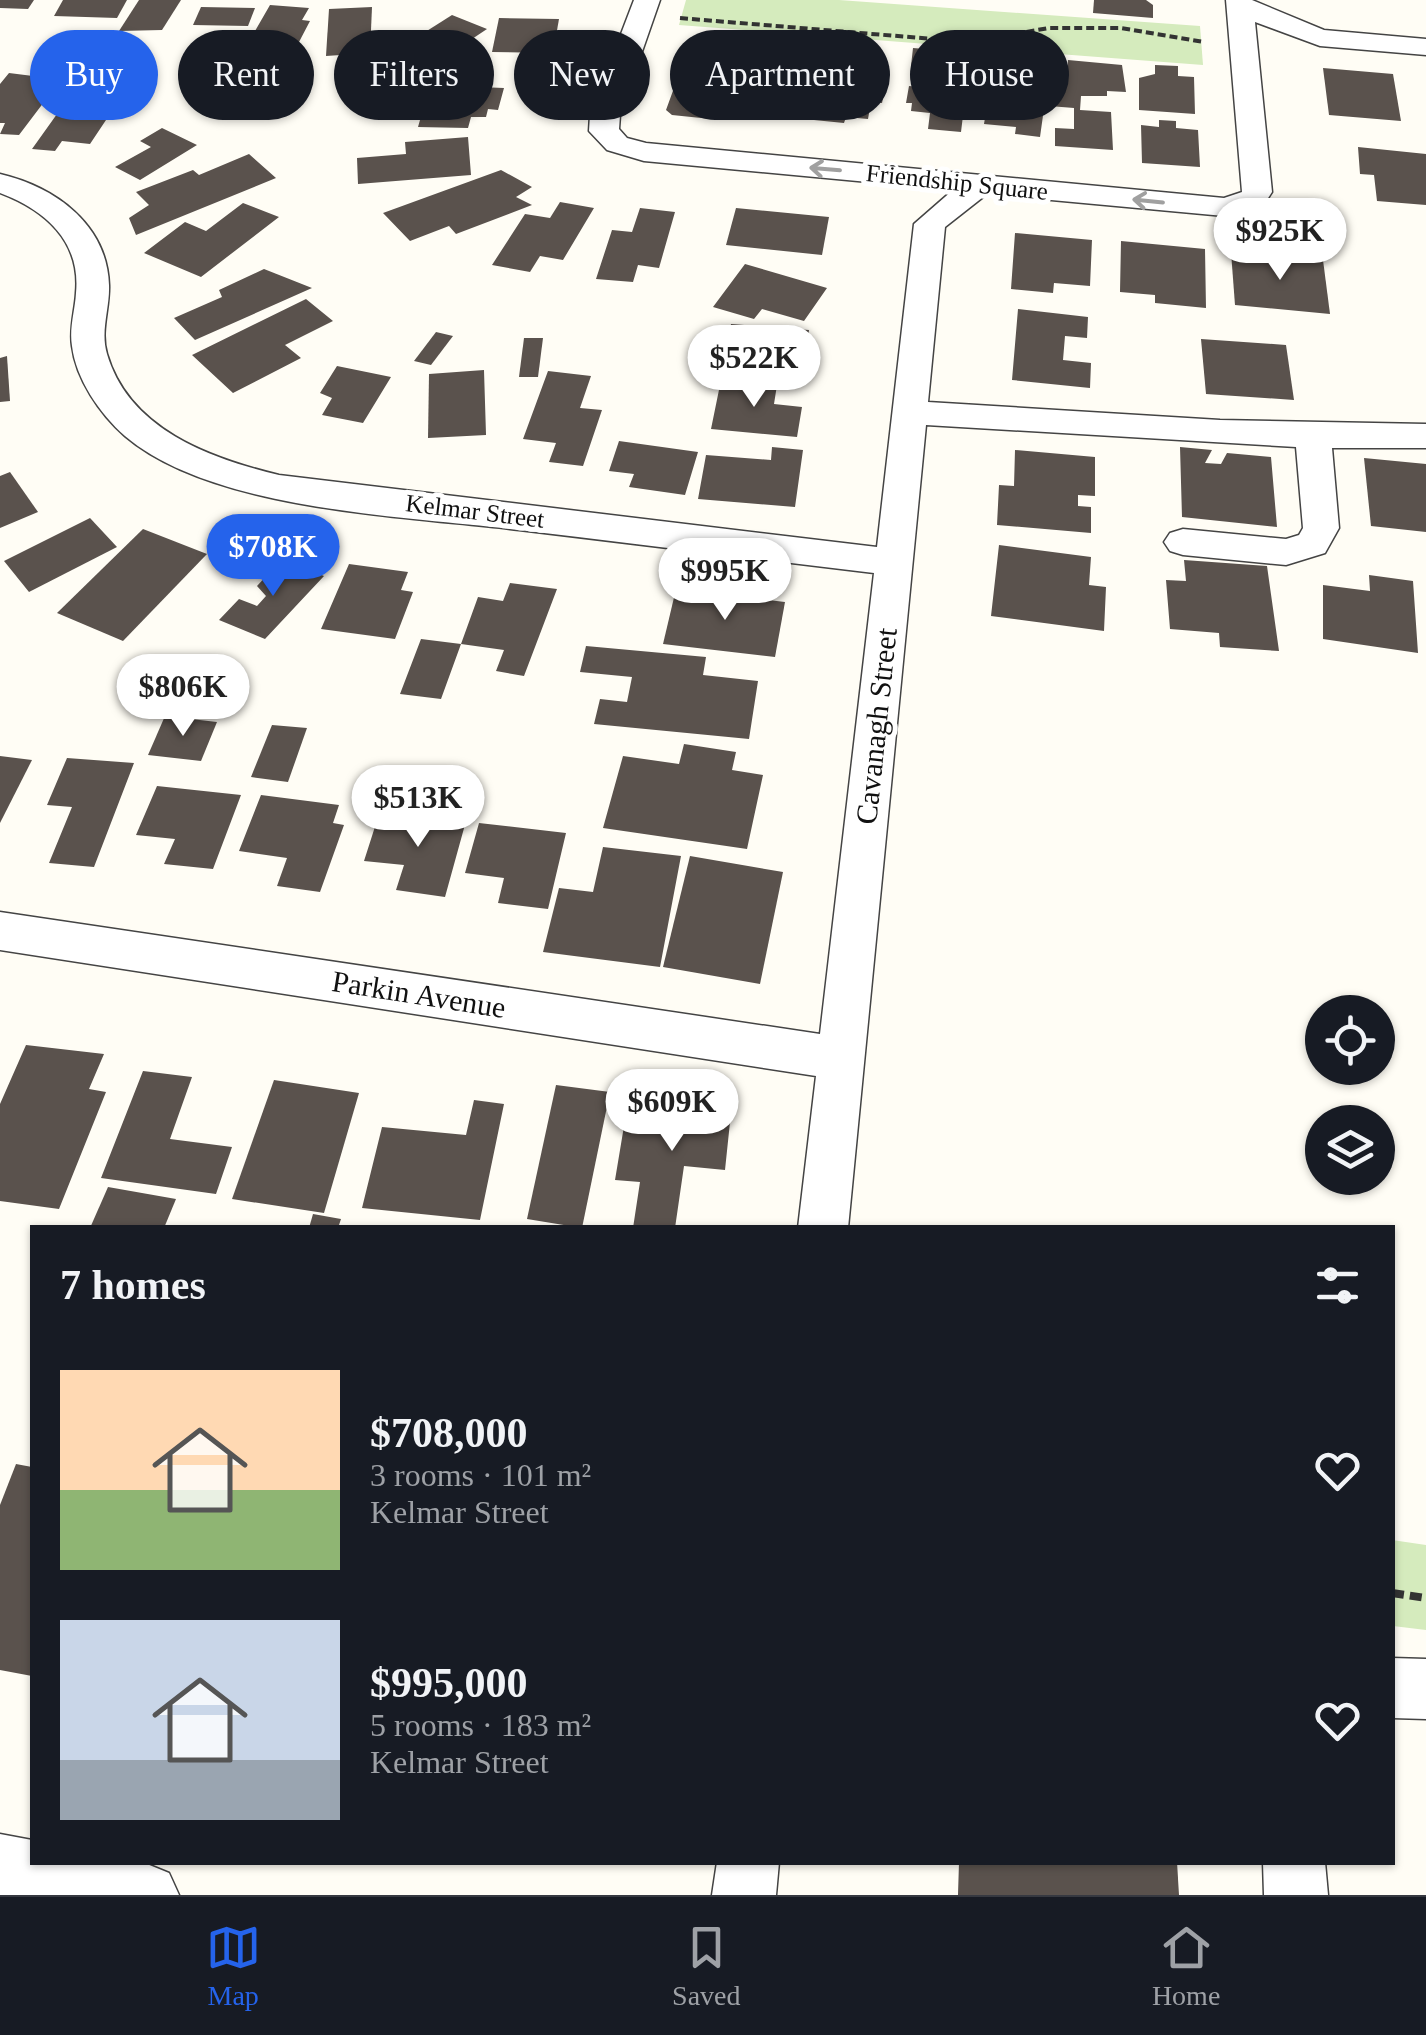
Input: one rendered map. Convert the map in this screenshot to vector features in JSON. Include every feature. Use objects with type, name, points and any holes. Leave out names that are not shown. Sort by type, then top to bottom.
[{"type":"street","points":[[614,0],[643,10]]},
{"type":"street","points":[[1240,4],[1320,38],[1426,46]]},
{"type":"street","name":"Friendship Square","points":[[643,10],[605,116],[604,131],[617,144],[644,152],[1224,207],[1250,202],[1257,192],[1240,4]]},
{"type":"street","points":[[1245,60],[1320,38]]},
{"type":"street","points":[[883,174],[930,224],[980,184]]},
{"type":"street","name":"Kelmar Street","points":[[0,182],[48,204],[79,231],[93,284],[89,350],[99,378],[110,398],[131,421],[202,466],[279,488],[894,562]]},
{"type":"street","name":"Cavanagh Street","points":[[823,1225],[930,224]]},
{"type":"street","points":[[911,412],[1313,436],[1426,436]]},
{"type":"street","points":[[1183,542],[1286,552],[1312,544],[1321,528],[1313,436]]},
{"type":"street","name":"Parkin Avenue","points":[[0,931],[839,1058]]},
{"type":"street","points":[[1395,1688],[1426,1689]]},
{"type":"street","points":[[744,1895],[748,1865]]},
{"type":"street","points":[[1294,1865],[1296,1895]]},
{"type":"street","points":[[0,1866],[147,1895]]},
{"type":"path","points":[[643,10],[675,18],[933,39],[986,39],[1049,28],[1120,28],[1206,42]]},
{"type":"path","points":[[1395,1593],[1426,1598]]},
{"type":"green space","points":[[686,0],[839,0],[1200,26],[1203,65],[1069,55],[1069,30],[910,30],[910,43],[890,41],[890,30],[744,30],[679,25]]},
{"type":"green space","points":[[1395,1540],[1426,1545],[1426,1630],[1395,1626]]},
{"type":"building","points":[[0,0],[34,0],[28,9],[0,8]]},
{"type":"building","points":[[63,0],[127,0],[117,18],[54,16]]},
{"type":"building","points":[[139,0],[181,0],[162,30],[120,30]]},
{"type":"building","points":[[1094,0],[1146,0],[1153,5],[1153,18],[1093,13]]},
{"type":"building","points":[[270,5],[309,8],[302,20],[310,21],[305,30],[256,30]]},
{"type":"building","points":[[201,7],[255,8],[248,26],[193,25]]},
{"type":"building","points":[[372,7],[371,30],[334,30],[334,55],[326,56],[329,9]]},
{"type":"building","points":[[452,15],[487,29],[486,30],[428,30]]},
{"type":"building","points":[[499,18],[559,19],[557,30],[514,30],[514,52],[494,52]]},
{"type":"building","points":[[1069,60],[1122,65],[1126,92],[1081,96],[1080,110],[1111,112],[1113,150],[1055,146],[1055,128],[1074,129],[1074,108],[1069,108]]},
{"type":"building","points":[[1155,65],[1178,66],[1178,76],[1194,77],[1195,114],[1139,110],[1139,78],[1155,74]]},
{"type":"building","points":[[1323,68],[1393,74],[1401,121],[1329,115]]},
{"type":"building","points":[[9,73],[30,76],[30,120],[19,135],[0,134],[5,123],[0,123],[0,84]]},
{"type":"building","points":[[494,88],[504,88],[498,110],[494,110]]},
{"type":"building","points":[[53,120],[106,120],[90,144],[62,141],[55,151],[32,149]]},
{"type":"building","points":[[420,120],[470,120],[468,128],[418,127]]},
{"type":"building","points":[[929,120],[962,120],[961,132],[928,129]]},
{"type":"building","points":[[985,120],[1042,120],[1040,137],[1015,134],[1016,127],[984,124]]},
{"type":"building","points":[[1159,120],[1176,121],[1176,128],[1198,130],[1200,167],[1142,163],[1141,125],[1159,127]]},
{"type":"building","points":[[162,128],[197,145],[140,180],[115,167],[151,147],[140,141]]},
{"type":"building","points":[[468,137],[471,175],[358,184],[357,158],[406,154],[405,142]]},
{"type":"building","points":[[1358,147],[1426,154],[1426,205],[1377,201],[1374,175],[1360,174]]},
{"type":"building","points":[[249,154],[276,178],[136,235],[129,218],[149,205],[136,192],[193,170],[199,175]]},
{"type":"building","points":[[501,170],[532,187],[516,197],[532,205],[456,234],[449,226],[410,241],[383,213]]},
{"type":"building","points":[[560,202],[594,208],[563,260],[540,256],[530,272],[492,265],[525,214],[550,218]]},
{"type":"building","points":[[243,203],[279,217],[201,277],[144,253],[185,222],[206,231]]},
{"type":"building","points":[[640,208],[675,212],[659,268],[638,265],[633,282],[596,279],[612,230],[632,232]]},
{"type":"building","points":[[736,208],[829,217],[822,255],[726,245]]},
{"type":"building","points":[[1015,233],[1092,240],[1090,286],[1054,283],[1053,293],[1011,289]]},
{"type":"building","points":[[1121,241],[1205,249],[1206,308],[1155,303],[1155,295],[1120,292]]},
{"type":"building","points":[[1231,252],[1323,260],[1330,314],[1235,305]]},
{"type":"building","points":[[745,264],[827,288],[804,321],[762,309],[754,319],[713,307]]},
{"type":"building","points":[[264,269],[312,288],[195,340],[174,318],[222,297],[219,290]]},
{"type":"building","points":[[306,299],[333,321],[285,345],[301,358],[233,393],[192,355]]},
{"type":"building","points":[[1018,309],[1088,317],[1087,338],[1065,336],[1063,360],[1091,363],[1090,388],[1012,380]]},
{"type":"building","points":[[731,324],[809,330],[803,373],[723,366]]},
{"type":"building","points":[[436,332],[453,336],[431,365],[414,361]]},
{"type":"building","points":[[524,338],[543,338],[538,377],[519,377]]},
{"type":"building","points":[[1201,339],[1286,345],[1294,400],[1206,394]]},
{"type":"building","points":[[7,356],[10,401],[0,402],[0,358]]},
{"type":"building","points":[[337,366],[391,377],[363,423],[322,415],[332,398],[320,393]]},
{"type":"building","points":[[484,370],[486,435],[428,438],[429,374]]},
{"type":"building","points":[[548,371],[591,376],[580,408],[602,410],[583,466],[549,462],[556,443],[523,439]]},
{"type":"building","points":[[721,380],[777,385],[774,404],[802,407],[797,437],[711,429]]},
{"type":"building","points":[[619,441],[698,452],[685,495],[629,487],[634,474],[609,471]]},
{"type":"building","points":[[772,447],[803,450],[795,507],[698,499],[706,455],[771,460]]},
{"type":"building","points":[[1180,447],[1212,450],[1205,463],[1221,464],[1227,453],[1271,457],[1277,527],[1182,517]]},
{"type":"building","points":[[1015,450],[1095,457],[1095,496],[1078,495],[1078,506],[1091,507],[1091,533],[997,525],[999,485],[1014,486]]},
{"type":"building","points":[[1364,458],[1426,464],[1426,532],[1371,526]]},
{"type":"building","points":[[10,472],[38,512],[0,528],[0,476]]},
{"type":"building","points":[[90,518],[117,547],[29,592],[4,561]]},
{"type":"building","points":[[143,529],[207,554],[123,641],[57,613]]},
{"type":"building","points":[[999,545],[1091,557],[1089,585],[1106,587],[1104,631],[991,616]]},
{"type":"building","points":[[282,559],[324,576],[265,639],[219,620],[239,599],[257,606],[266,596],[257,586]]},
{"type":"building","points":[[1184,560],[1267,566],[1279,651],[1220,647],[1219,633],[1170,629],[1166,580],[1186,581]]},
{"type":"building","points":[[349,564],[408,572],[401,590],[413,592],[395,639],[321,629]]},
{"type":"building","points":[[1369,575],[1413,581],[1418,653],[1323,639],[1323,585],[1370,591]]},
{"type":"building","points":[[510,583],[557,589],[524,676],[496,671],[504,650],[461,644],[478,597],[503,601]]},
{"type":"building","points":[[676,589],[785,602],[775,657],[663,644]]},
{"type":"building","points":[[421,639],[461,644],[441,699],[400,694]]},
{"type":"building","points":[[586,646],[706,657],[703,675],[758,681],[749,739],[594,724],[600,699],[627,702],[632,677],[580,672]]},
{"type":"building","points":[[165,716],[217,722],[201,761],[148,755]]},
{"type":"building","points":[[272,725],[307,728],[288,782],[251,777]]},
{"type":"building","points":[[684,744],[736,752],[732,770],[763,775],[747,849],[603,828],[623,756],[679,764]]},
{"type":"building","points":[[0,756],[32,760],[0,823]]},
{"type":"building","points":[[67,758],[134,763],[94,867],[49,863],[72,807],[47,805]]},
{"type":"building","points":[[157,786],[241,795],[213,869],[164,864],[175,839],[136,835]]},
{"type":"building","points":[[261,795],[339,805],[333,823],[344,825],[320,892],[277,886],[287,858],[239,851]]},
{"type":"building","points":[[380,811],[466,821],[445,897],[396,890],[404,865],[364,861]]},
{"type":"building","points":[[479,823],[566,833],[548,909],[498,903],[504,878],[465,873]]},
{"type":"building","points":[[603,847],[681,856],[660,967],[543,952],[559,888],[593,892]]},
{"type":"building","points":[[690,856],[783,872],[760,984],[663,967]]},
{"type":"building","points":[[26,1045],[104,1054],[89,1089],[106,1092],[59,1209],[0,1201],[0,1104]]},
{"type":"building","points":[[143,1071],[192,1077],[170,1139],[232,1147],[216,1194],[101,1178]]},
{"type":"building","points":[[274,1080],[359,1093],[324,1213],[232,1199]]},
{"type":"building","points":[[556,1085],[610,1092],[583,1225],[527,1219]]},
{"type":"building","points":[[656,1095],[732,1103],[725,1170],[684,1166],[675,1225],[633,1225],[640,1182],[615,1180],[624,1126],[652,1128]]},
{"type":"building","points":[[474,1100],[504,1104],[480,1220],[362,1208],[382,1127],[466,1135]]},
{"type":"building","points":[[108,1187],[176,1199],[165,1225],[91,1225]]},
{"type":"building","points":[[313,1214],[341,1219],[339,1225],[310,1225]]},
{"type":"building","points":[[16,1464],[30,1467],[30,1676],[0,1670],[0,1505]]},
{"type":"building","points":[[959,1865],[1177,1865],[1179,1895],[958,1895]]}]
